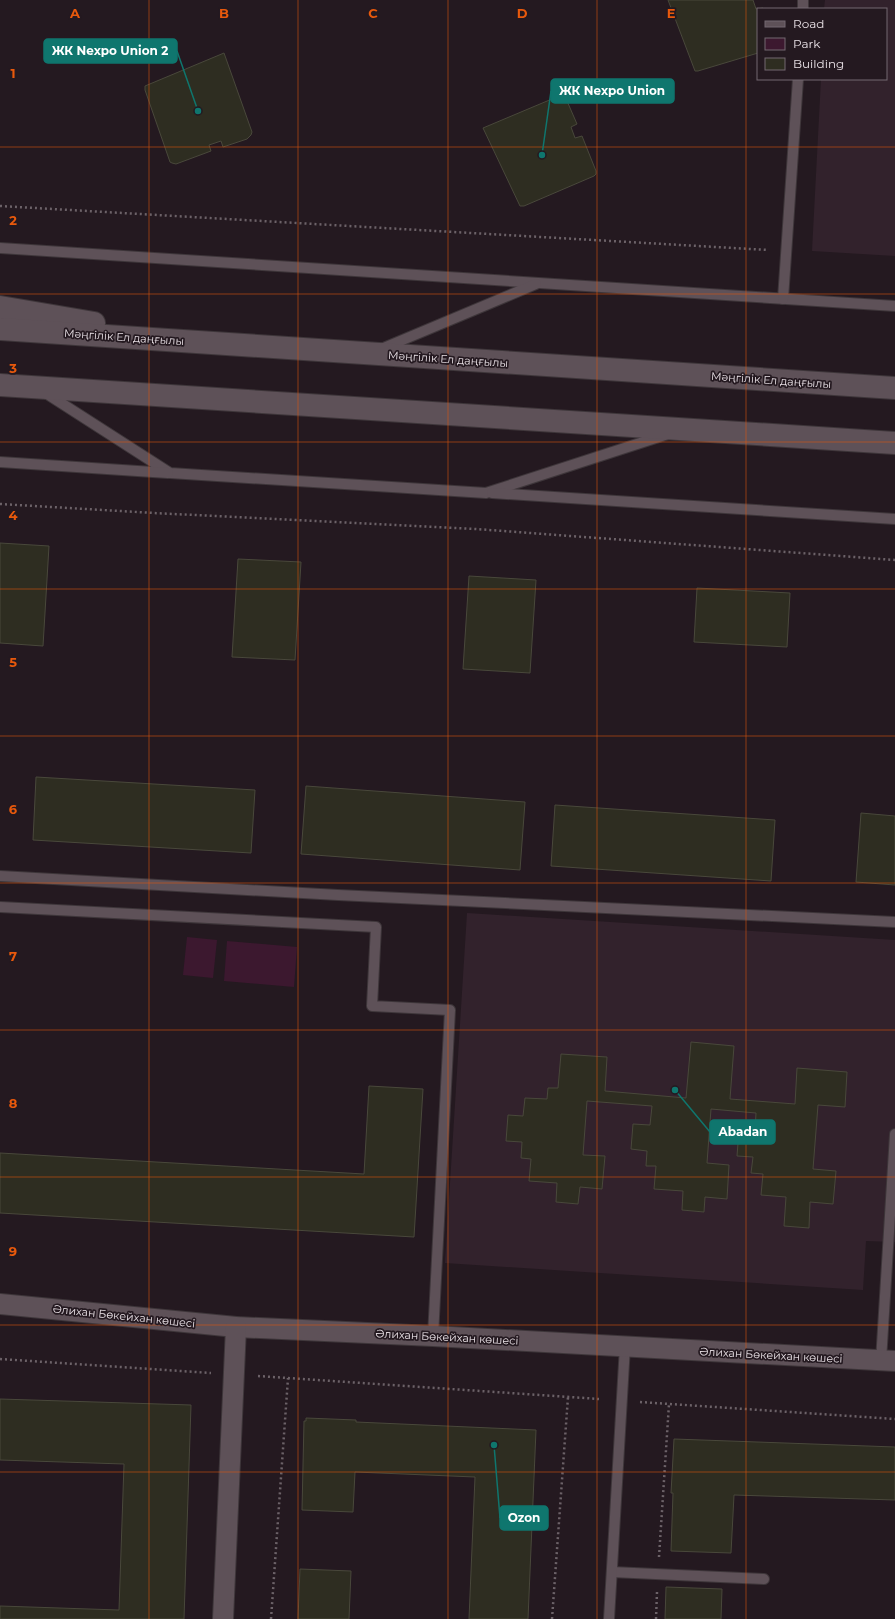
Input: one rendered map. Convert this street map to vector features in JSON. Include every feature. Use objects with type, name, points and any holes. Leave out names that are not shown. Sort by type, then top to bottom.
[{"type":"main road","points":[[0,307],[225,344]]},
{"type":"main road","name":"Мәңгілік Ел даңғылы","points":[[0,329],[895,388]]},
{"type":"main road","points":[[0,385],[895,443]]},
{"type":"street","name":"Әлихан Бөкейхан көшесі","points":[[0,1304],[236,1327],[625,1346],[888,1361]]},
{"type":"street","points":[[223,1619],[236,1327]]},
{"type":"lane","points":[[783,299],[798,80]]},
{"type":"lane","points":[[0,248],[895,306]]},
{"type":"lane","points":[[369,354],[537,283]]},
{"type":"lane","points":[[35,387],[170,473]]},
{"type":"lane","points":[[486,493],[685,429]]},
{"type":"lane","points":[[0,462],[895,519]]},
{"type":"lane","points":[[0,876],[330,895],[895,922]]},
{"type":"lane","points":[[0,907],[376,927],[372,1006],[450,1010],[433,1336]]},
{"type":"lane","points":[[888,1361],[895,1134]]},
{"type":"lane","points":[[609,1619],[625,1346]]},
{"type":"lane","points":[[612,1572],[764,1579]]},
{"type":"path","points":[[0,206],[786,251]]},
{"type":"path","points":[[0,504],[476,529],[895,560]]},
{"type":"path","points":[[0,1359],[217,1373]]},
{"type":"path","points":[[258,1376],[599,1399]]},
{"type":"path","points":[[272,1619],[288,1378]]},
{"type":"path","points":[[552,1619],[568,1397]]},
{"type":"path","points":[[638,1402],[895,1420]]},
{"type":"path","points":[[656,1619],[669,1404]]},
{"type":"shaded area","points":[[825,0],[895,0],[895,256],[812,251],[821,80],[887,80],[887,8],[824,8]]},
{"type":"shaded area","points":[[467,913],[895,940],[895,1242],[866,1241],[863,1290],[445,1263]]},
{"type":"green space","points":[[187,937],[217,940],[213,978],[183,975]]},
{"type":"green space","points":[[227,941],[297,947],[294,987],[224,981]]},
{"type":"building","points":[[668,0],[753,0],[757,9],[757,53],[695,71]]},
{"type":"building","points":[[224,53],[252,132],[251,135],[247,139],[223,147],[221,141],[209,145],[211,151],[176,164],[172,163],[170,162],[145,90],[145,86]]},
{"type":"building","points":[[559,96],[565,98],[567,101],[577,124],[571,127],[575,138],[582,136],[596,174],[524,206],[520,206],[483,128]]},
{"type":"building","points":[[0,543],[49,546],[43,646],[0,643]]},
{"type":"building","points":[[238,559],[301,562],[295,660],[232,657]]},
{"type":"building","points":[[469,576],[536,580],[530,673],[463,669]]},
{"type":"building","points":[[697,588],[790,593],[787,647],[694,642]]},
{"type":"building","points":[[36,777],[255,790],[251,853],[33,840]]},
{"type":"building","points":[[306,786],[525,802],[520,870],[301,854]]},
{"type":"building","points":[[555,805],[775,820],[771,881],[551,866]]},
{"type":"building","points":[[861,813],[895,816],[895,885],[856,882]]},
{"type":"building","points":[[691,1042],[734,1046],[730,1099],[795,1104],[797,1068],[847,1072],[845,1107],[818,1105],[813,1169],[836,1171],[833,1204],[810,1202],[809,1228],[784,1226],[786,1197],[761,1195],[763,1174],[751,1173],[753,1157],[737,1156],[739,1130],[755,1131],[756,1113],[711,1109],[707,1163],[729,1165],[727,1199],[705,1197],[704,1212],[682,1210],[683,1191],[654,1189],[656,1166],[646,1166],[647,1151],[631,1149],[633,1124],[650,1125],[652,1106],[587,1101],[583,1155],[605,1156],[602,1189],[580,1187],[578,1204],[556,1202],[557,1183],[529,1181],[531,1159],[521,1158],[522,1142],[506,1141],[508,1115],[523,1116],[525,1098],[547,1099],[548,1088],[558,1088],[561,1054],[607,1057],[605,1091],[686,1098]]},
{"type":"building","points":[[369,1086],[423,1089],[414,1237],[0,1213],[0,1153],[364,1174]]},
{"type":"building","points":[[0,1399],[191,1405],[184,1619],[0,1619],[0,1606],[119,1610],[124,1464],[0,1460]]},
{"type":"building","points":[[306,1418],[356,1420],[356,1422],[536,1430],[528,1619],[469,1619],[475,1477],[355,1472],[353,1512],[302,1510],[304,1421],[306,1421]]},
{"type":"building","points":[[674,1439],[895,1447],[895,1500],[734,1495],[731,1553],[671,1551],[673,1493],[671,1493]]},
{"type":"building","points":[[300,1569],[351,1571],[349,1619],[298,1619]]},
{"type":"building","points":[[666,1587],[722,1589],[721,1619],[665,1619]]},
{"type":"place","name":"ЖК Nexpo Union 2","points":[[198,111]]},
{"type":"place","name":"ЖК Nexpo Union","points":[[542,155]]},
{"type":"place","name":"Abadan","points":[[675,1090]]},
{"type":"place","name":"Ozon","points":[[494,1445]]}]
